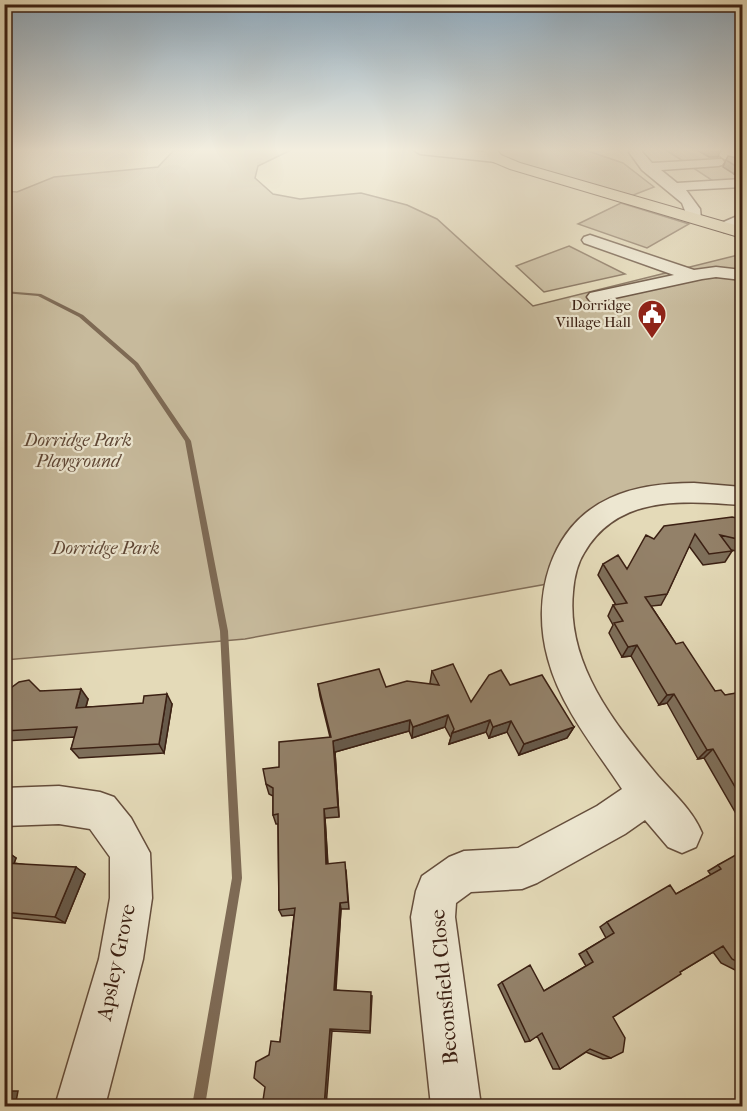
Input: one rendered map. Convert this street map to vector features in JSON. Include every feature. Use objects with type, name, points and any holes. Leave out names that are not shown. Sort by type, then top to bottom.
[{"type":"main road","points":[[633,202],[742,233]]},
{"type":"street","points":[[689,202],[694,212],[694,218]]},
{"type":"street","points":[[724,227],[742,218]]},
{"type":"street","points":[[591,240],[695,276]]},
{"type":"street","points":[[596,297],[716,272],[742,275]]},
{"type":"street","points":[[682,833],[643,787],[596,722],[580,695],[564,659],[557,621],[556,589],[561,566],[583,532],[602,514],[621,504],[646,496],[696,491],[742,496]]},
{"type":"street","name":"Beconsfield Close","points":[[456,1107],[434,917],[437,891],[464,872],[522,868],[611,820],[636,802],[643,787]]},
{"type":"street","name":"Apsley Grove","points":[[4,807],[59,804],[100,811],[117,832],[129,853],[131,898],[121,959],[80,1107]]},
{"type":"green space","points":[[4,202],[395,202],[437,219],[533,306],[742,254],[742,489],[703,486],[596,507],[571,528],[558,551],[547,584],[245,639],[5,660]]},
{"type":"green space","points":[[621,203],[689,224],[647,248],[578,224]]},
{"type":"green space","points":[[569,246],[625,274],[544,292],[516,266]]},
{"type":"building","points":[[732,517],[742,519],[742,540],[720,535],[732,551],[709,554],[695,534],[667,594],[645,597],[676,644],[683,642],[715,691],[721,690],[725,695],[742,692],[742,799],[713,749],[707,750],[674,694],[667,695],[637,645],[628,647],[614,623],[623,621],[613,605],[627,603],[603,564],[618,555],[627,569],[646,535],[654,539],[664,526]]},
{"type":"building","points":[[453,664],[471,702],[489,675],[501,670],[510,685],[542,675],[574,727],[524,744],[511,721],[493,727],[490,720],[452,733],[454,729],[448,715],[413,727],[410,720],[333,741],[338,807],[324,809],[326,864],[345,862],[348,902],[340,903],[334,990],[371,992],[370,1031],[330,1029],[324,1107],[262,1107],[265,1087],[254,1078],[256,1062],[269,1055],[271,1041],[280,1042],[295,908],[279,910],[278,814],[273,815],[273,788],[266,784],[263,769],[279,767],[279,742],[331,737],[318,684],[379,669],[386,687],[407,681],[439,685],[432,671]]},
{"type":"building","points":[[29,680],[40,691],[81,689],[76,708],[143,703],[144,696],[167,694],[159,744],[71,749],[77,727],[4,731],[4,693],[19,682]]},
{"type":"building","points":[[741,852],[742,964],[732,959],[723,946],[613,1017],[625,1038],[623,1052],[611,1058],[590,1049],[560,1069],[542,1033],[530,1041],[502,982],[530,965],[544,991],[593,962],[586,950],[614,933],[607,922],[670,885],[676,894],[721,869],[718,865]]},
{"type":"building","points":[[4,863],[76,867],[55,917],[4,912]]},
{"type":"waterway","points":[[4,292],[39,295],[81,316],[136,364],[188,441],[224,631],[237,878],[199,1106]]},
{"type":"place","name":"Dorridge Village Hall","points":[[652,340]]},
{"type":"park label","name":"Dorridge Park Playground","points":[[78,450]]},
{"type":"park label","name":"Dorridge Park","points":[[106,548]]}]
